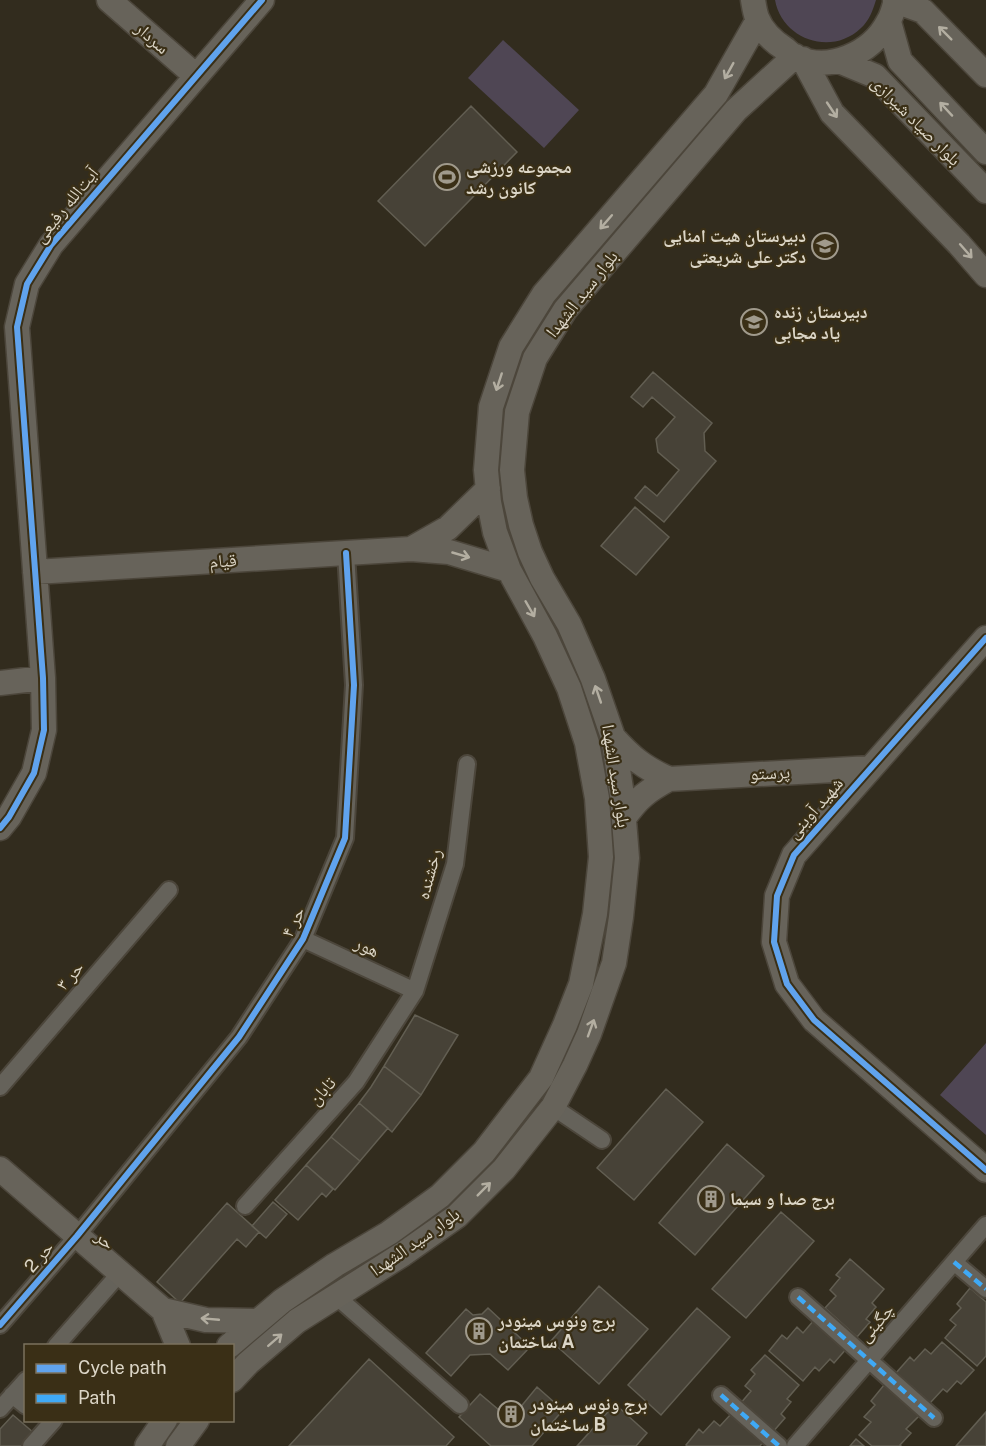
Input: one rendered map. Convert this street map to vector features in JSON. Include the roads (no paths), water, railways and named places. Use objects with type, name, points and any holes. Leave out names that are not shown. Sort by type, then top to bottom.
[{"type":"main road","name":"سردار","points":[[109,0],[195,76]]},
{"type":"main road","name":"آیت‌الله رفیعی","points":[[0,828],[9,817],[34,773],[44,730],[36,572],[17,327],[27,284],[51,245],[262,0]]},
{"type":"main road","points":[[755,10],[773,42],[799,58],[821,62],[839,61],[859,53],[876,40],[893,8],[923,11],[986,75]]},
{"type":"main road","name":"بلوار صیاد شیرازی","points":[[893,8],[900,61],[986,152]]},
{"type":"main road","name":"بلوار سید الشهدا","points":[[231,1344],[282,1300],[389,1233],[440,1196],[484,1152],[541,1078],[581,984],[595,914],[601,857],[597,798],[588,743],[569,688],[545,636],[509,570],[495,532],[486,470],[491,407],[511,347],[544,294],[716,94],[755,10]]},
{"type":"main road","points":[[799,58],[832,113],[986,275]]},
{"type":"main road","name":"بلوار سید الشهدا","points":[[234,1378],[297,1321],[403,1254],[457,1216],[504,1169],[548,1112],[575,1065],[589,1034],[614,963],[621,917],[627,858],[622,795],[613,737],[593,679],[568,624],[542,578],[521,525],[512,470],[517,412],[535,358],[565,310],[736,110],[799,58]]},
{"type":"main road","name":"بلوار صیاد شیرازی","points":[[839,61],[875,76],[986,191]]},
{"type":"main road","name":"قیام","points":[[411,549],[448,528],[488,489]]},
{"type":"main road","name":"قیام","points":[[36,572],[411,549],[449,552],[509,570]]},
{"type":"main road","name":"شهید آوینی","points":[[986,638],[794,855],[777,896],[774,942],[787,984],[814,1020],[986,1170]]},
{"type":"main road","points":[[0,682],[43,678]]},
{"type":"main road","points":[[613,737],[628,754],[647,769],[669,779]]},
{"type":"main road","name":"پرستو","points":[[624,818],[636,802],[651,789],[669,779],[871,768]]},
{"type":"main road","points":[[551,1055],[552,1065],[558,1072],[566,1072],[575,1065]]},
{"type":"main road","points":[[521,1104],[531,1098],[540,1099],[548,1112]]},
{"type":"main road","name":"حر","points":[[0,1169],[163,1310],[177,1344]]},
{"type":"main road","name":"حر","points":[[163,1310],[206,1320],[258,1321]]},
{"type":"main road","points":[[147,1446],[164,1422]]},
{"type":"main road","points":[[178,1446],[196,1422]]},
{"type":"street","name":"حر ۴","points":[[77,1236],[239,1037],[303,939],[345,838],[354,685],[346,553]]},
{"type":"street","name":"رخشنده","points":[[415,991],[455,864],[467,764]]},
{"type":"street","name":"حر ۳","points":[[0,1087],[169,890]]},
{"type":"street","name":"هور","points":[[303,939],[415,991]]},
{"type":"street","name":"تابان","points":[[245,1206],[356,1082],[415,991]]},
{"type":"street","points":[[548,1112],[602,1140]]},
{"type":"street","name":"چگینی","points":[[795,1446],[986,1225]]},
{"type":"street","name":"حر 2","points":[[0,1325],[77,1236]]},
{"type":"street","points":[[954,1262],[986,1289]]},
{"type":"street","points":[[58,1344],[120,1273]]},
{"type":"street","points":[[336,1296],[460,1405]]},
{"type":"street","points":[[798,1297],[934,1418]]},
{"type":"street","points":[[0,1409],[24,1382]]},
{"type":"street","points":[[12,1395],[24,1404]]},
{"type":"street","points":[[721,1395],[779,1446]]},
{"type":"street","points":[[31,1446],[48,1422]]},
{"type":"place","name":"مجموعه ورزشی کانون رشد","points":[[447,177]]},
{"type":"place","name":"دبیرستان هیت امنایی دکتر علی شریعتی","points":[[825,246]]},
{"type":"place","name":"دبیرستان زنده یاد مجابی","points":[[754,322]]},
{"type":"place","name":"برج صدا و سیما","points":[[711,1199]]},
{"type":"place","name":"برج ونوس مینودر ساختمان A","points":[[479,1331]]},
{"type":"place","name":"برج ونوس مینودر ساختمان B","points":[[511,1414]]}]
